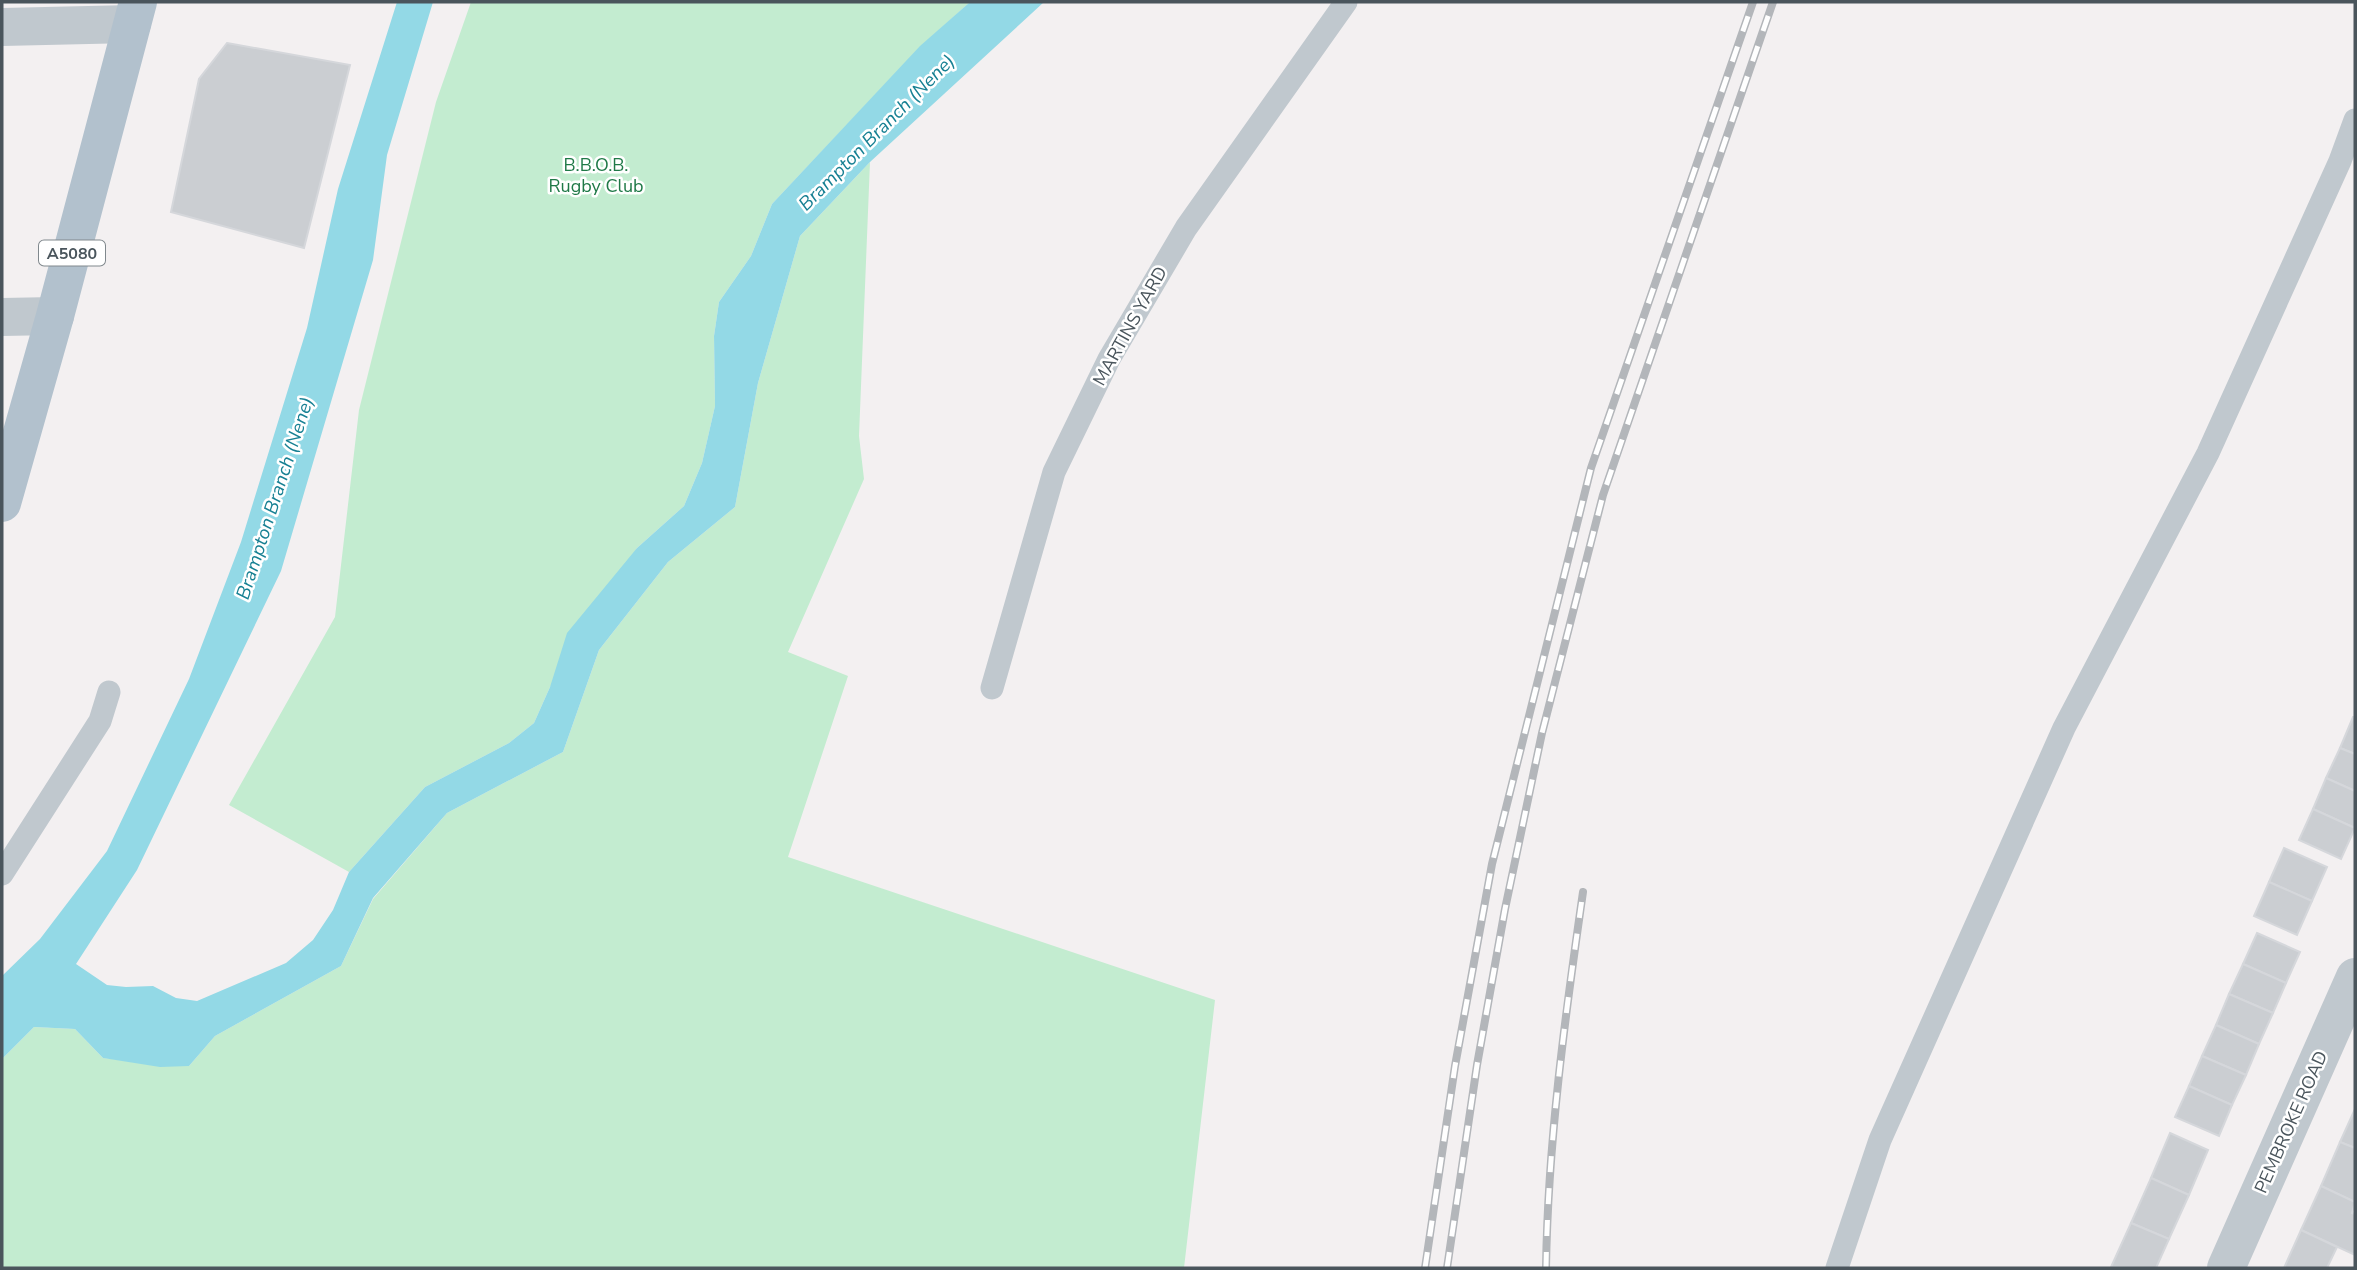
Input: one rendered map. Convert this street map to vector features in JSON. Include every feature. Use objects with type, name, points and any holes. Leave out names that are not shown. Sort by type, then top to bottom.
[{"type":"main road","name":"A5080","points":[[2,503],[55,316],[135,13]]},
{"type":"street","points":[[2,27],[135,13]]},
{"type":"street","points":[[2,317],[55,316]]},
{"type":"street","name":"PEMBROKE ROAD","points":[[2226,1268],[2352,995]]},
{"type":"lane","name":"MARTINS YARD","points":[[992,688],[1054,472],[1109,359],[1186,228],[1346,2]]},
{"type":"lane","points":[[1837,1268],[1880,1140],[2064,728],[2208,453],[2340,161],[2355,120]]},
{"type":"lane","points":[[2,874],[100,721],[109,692]]},
{"type":"green space","name":"B.B.O.B. Rugby Club","points":[[471,2],[970,2],[920,47],[772,204],[751,256],[719,302],[714,336],[715,406],[702,463],[684,506],[637,548],[550,687],[534,723],[509,743],[425,787],[349,872],[229,805],[335,617],[359,410],[436,102]]},
{"type":"green space","points":[[870,162],[859,436],[864,479],[788,652],[848,676],[788,857],[1215,1000],[1184,1268],[2,1268],[2,1059],[34,1027],[75,1029],[103,1058],[189,1066],[215,1036],[341,966],[373,899],[447,813],[563,752],[599,650],[668,562],[735,507],[758,383],[800,236]]},
{"type":"water","name":"Brampton Branch (Nene)","points":[[397,2],[433,2],[387,155],[373,260],[281,571],[137,870],[76,964],[107,985],[153,986],[176,998],[197,1001],[286,963],[313,940],[333,910],[349,872],[425,787],[509,743],[534,723],[550,687],[567,633],[637,548],[684,506],[702,463],[715,406],[714,336],[719,302],[751,256],[772,204],[920,46],[970,2],[1044,2],[870,162],[800,236],[758,383],[735,507],[668,562],[599,650],[563,752],[447,813],[373,898],[341,966],[215,1036],[189,1066],[160,1067],[103,1058],[75,1029],[34,1027],[2,1059],[2,976],[40,939],[107,851],[189,679],[241,542],[307,328],[338,189]]},
{"type":"building","points":[[227,43],[350,65],[304,248],[171,212],[199,79]]},
{"type":"building","points":[[2355,717],[2355,754],[2340,748]]},
{"type":"building","points":[[2340,748],[2355,754],[2355,791],[2326,778]]},
{"type":"building","points":[[2326,778],[2355,791],[2355,828],[2313,809]]},
{"type":"building","points":[[2313,809],[2355,828],[2341,859],[2299,840]]},
{"type":"building","points":[[2284,848],[2327,867],[2312,901],[2269,882]]},
{"type":"building","points":[[2269,882],[2312,901],[2297,935],[2254,916]]},
{"type":"building","points":[[2257,933],[2300,952],[2286,983],[2243,964]]},
{"type":"building","points":[[2243,964],[2286,983],[2273,1013],[2229,994]]},
{"type":"building","points":[[2229,994],[2273,1013],[2259,1044],[2216,1025]]},
{"type":"building","points":[[2216,1025],[2259,1044],[2246,1075],[2202,1056]]},
{"type":"building","points":[[2202,1056],[2246,1075],[2232,1105],[2189,1086]]},
{"type":"building","points":[[2189,1086],[2232,1105],[2219,1136],[2175,1117]]},
{"type":"building","points":[[2355,1109],[2355,1148],[2340,1142]]},
{"type":"building","points":[[2170,1133],[2208,1150],[2189,1195],[2151,1178]]},
{"type":"building","points":[[2340,1142],[2355,1148],[2355,1202],[2321,1186]]},
{"type":"building","points":[[2151,1178],[2189,1195],[2169,1239],[2131,1223]]},
{"type":"building","points":[[2321,1186],[2355,1202],[2352,1213],[2355,1214],[2355,1255],[2301,1230]]},
{"type":"building","points":[[2131,1223],[2169,1239],[2156,1268],[2111,1267]]},
{"type":"building","points":[[2301,1230],[2337,1247],[2327,1268],[2284,1268]]},
{"type":"railway","points":[[1425,1268],[1455,1066],[1492,864],[1591,468],[1753,2]]},
{"type":"railway","points":[[1447,1268],[1477,1065],[1505,909],[1542,733],[1603,495],[1773,2]]},
{"type":"railway","points":[[1546,1268],[1554,1126],[1583,892]]}]
